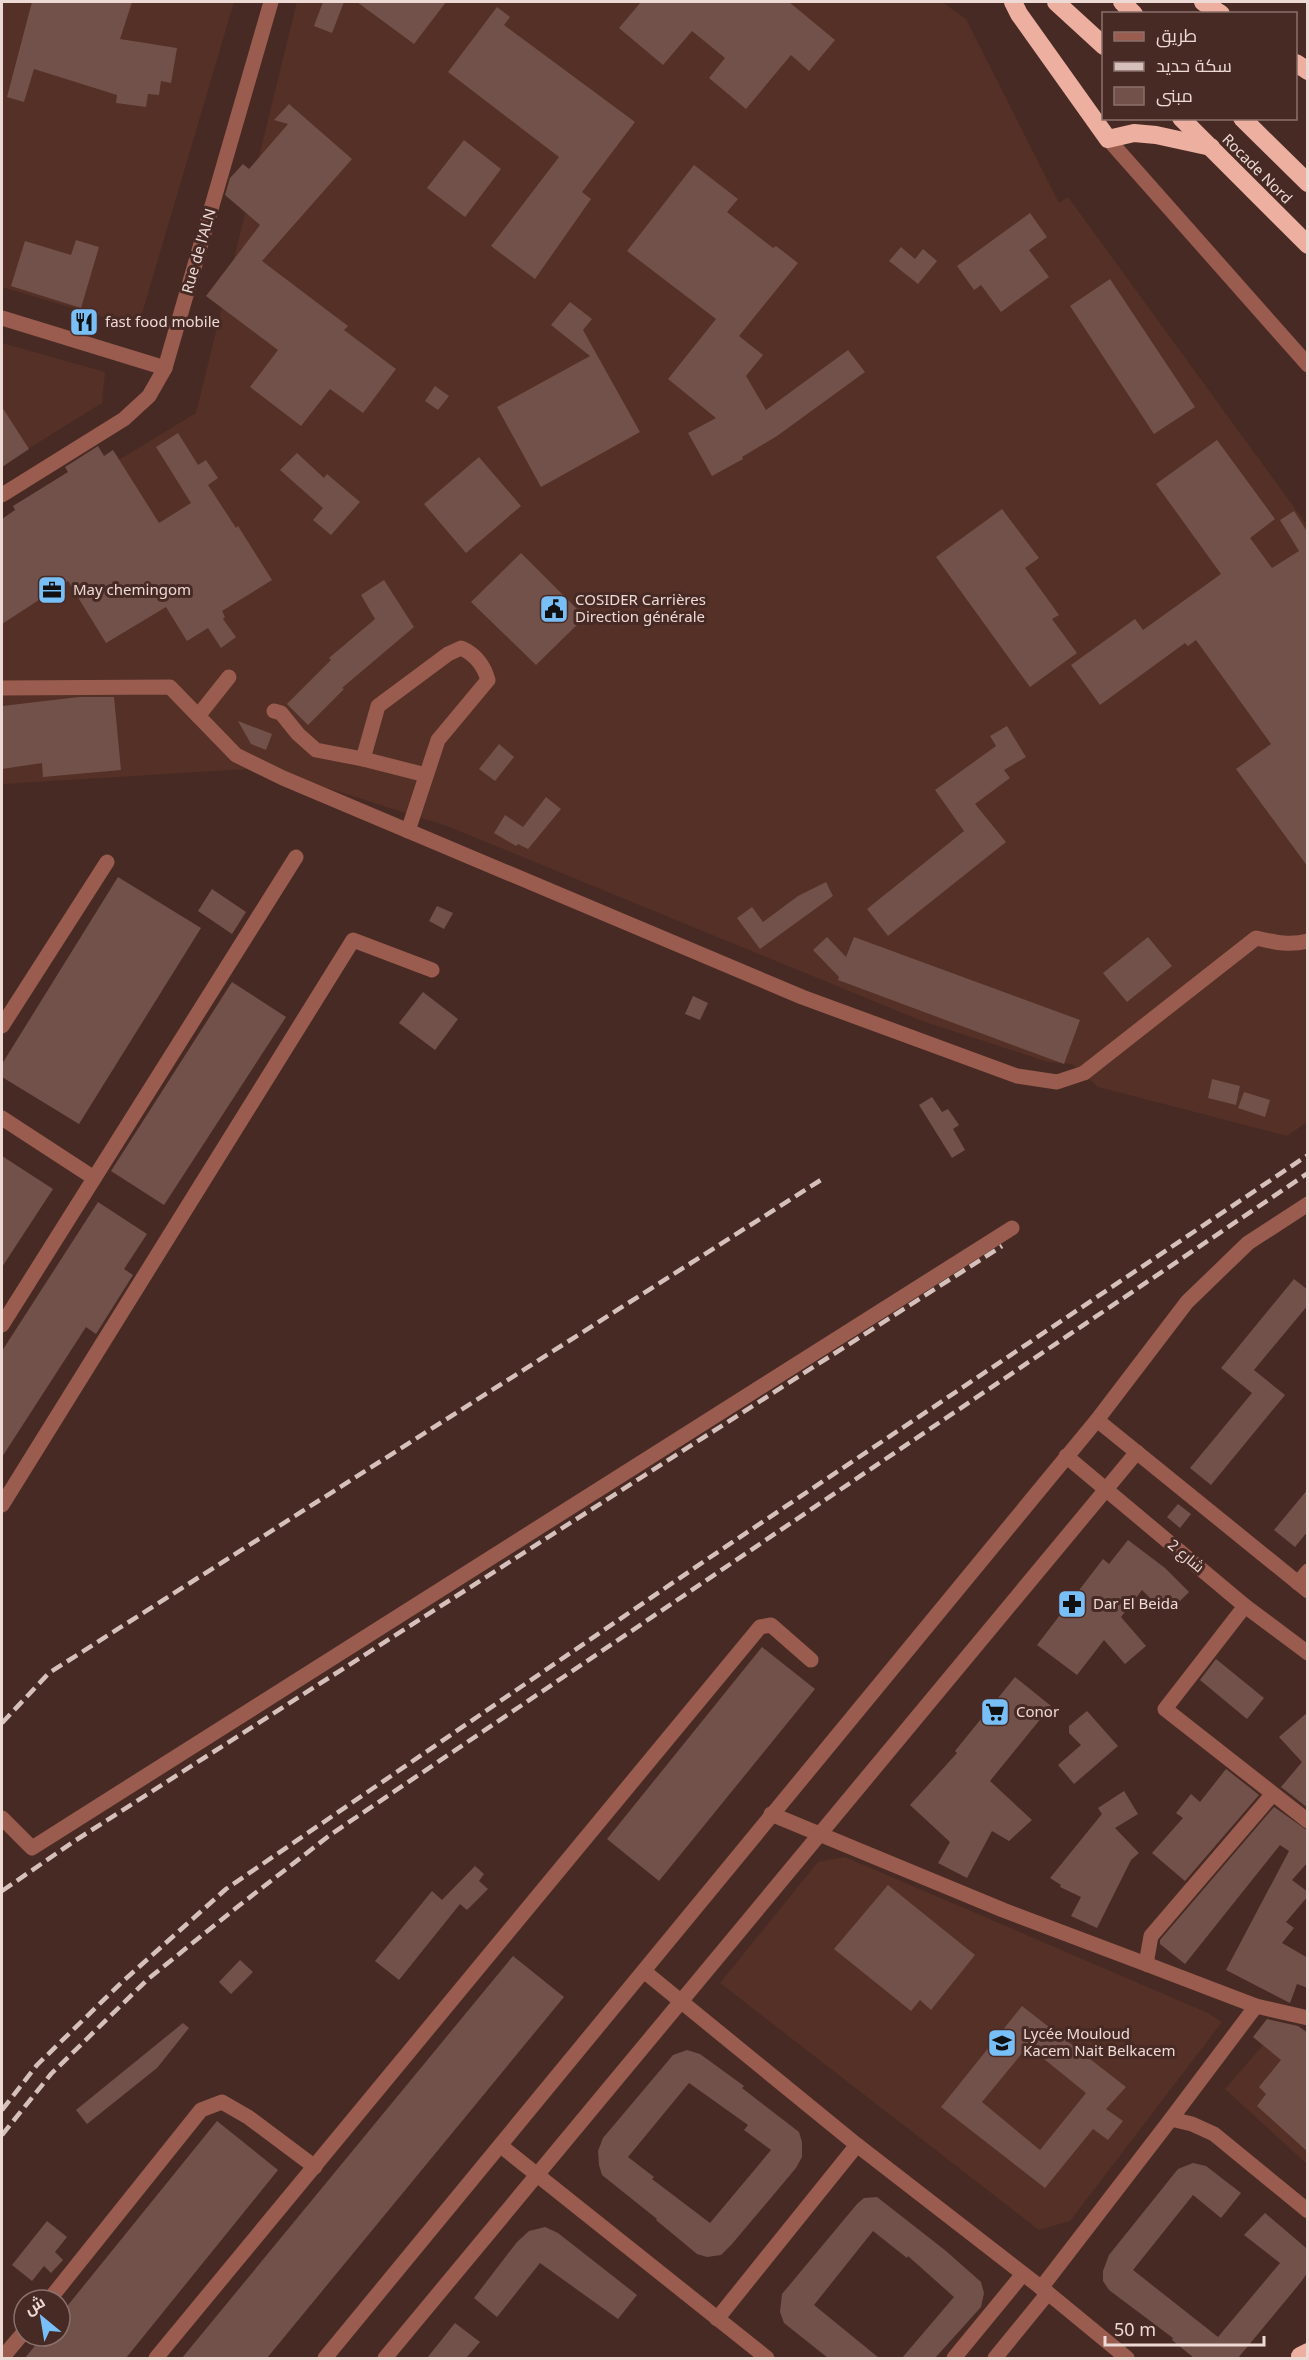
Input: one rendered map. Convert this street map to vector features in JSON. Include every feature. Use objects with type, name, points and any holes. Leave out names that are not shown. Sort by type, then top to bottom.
[{"type":"highway","points":[[1013,2],[1019,14],[1108,139],[1134,133],[1156,135],[1211,147]]},
{"type":"highway","points":[[1056,2],[1102,44]]},
{"type":"highway","points":[[1203,2],[1218,12]]},
{"type":"highway","name":"Rocade Nord","points":[[1183,120],[1308,245]]},
{"type":"highway","name":"Rocade Nord","points":[[1244,120],[1308,183]]},
{"type":"street","name":"Rue de l'ALN","points":[[2,495],[124,419],[149,396],[165,368],[271,2]]},
{"type":"street","points":[[1108,139],[1308,365]]},
{"type":"street","points":[[2,318],[165,368]]},
{"type":"street","points":[[363,759],[378,706],[448,654],[461,648],[477,659],[485,670],[488,680],[438,740],[408,831]]},
{"type":"street","points":[[198,716],[230,677]]},
{"type":"street","points":[[2,688],[170,687],[236,755],[283,778],[802,998],[1017,1076],[1057,1082],[1084,1073],[1256,938],[1295,944],[1308,941]]},
{"type":"street","points":[[274,711],[280,713],[316,750],[426,775]]},
{"type":"street","points":[[2,1325],[296,856]]},
{"type":"street","points":[[2,1026],[106,862]]},
{"type":"street","points":[[2,1505],[353,939],[432,970]]},
{"type":"street","points":[[2,1118],[94,1178]]},
{"type":"street","points":[[325,2358],[1097,1420],[1187,1302],[1248,1243],[1308,1204]]},
{"type":"street","points":[[2,1818],[32,1848],[1012,1228]]},
{"type":"street","points":[[1097,1420],[1304,1582]]},
{"type":"street","points":[[385,2358],[1137,1452]]},
{"type":"street","name":"شارع 2","points":[[1066,1456],[1245,1606],[1308,1653]]},
{"type":"street","points":[[1245,1606],[1165,1709],[1308,1821]]},
{"type":"street","points":[[156,2358],[760,1627],[771,1625],[811,1660]]},
{"type":"street","points":[[1146,1964],[1152,1936],[1272,1794]]},
{"type":"street","points":[[771,1814],[1004,1910],[1256,2006],[1308,2018]]},
{"type":"street","points":[[645,1972],[857,2145],[1045,2290],[1127,2358]]},
{"type":"street","points":[[995,2358],[1256,2006]]},
{"type":"street","points":[[59,2288],[201,2110],[222,2102],[248,2117],[315,2167]]},
{"type":"street","points":[[1171,2119],[1192,2124],[1214,2134],[1308,2211]]},
{"type":"street","points":[[717,2319],[857,2145]]},
{"type":"street","points":[[501,2146],[767,2358]]},
{"type":"street","points":[[954,2358],[1023,2274]]},
{"type":"shaded area","points":[[2,2],[234,2],[138,327],[2,287]]},
{"type":"shaded area","points":[[297,2],[942,2],[966,19],[1059,203],[1068,197],[1307,525],[1307,1122],[1287,1136],[1098,1087],[1072,1064],[1048,1062],[922,1021],[447,826],[264,768],[2,784],[2,531],[196,413]]},
{"type":"shaded area","points":[[2,343],[105,372],[102,403],[2,465]]},
{"type":"shaded area","name":"Lycée Mouloud Kacem Nait Belkacem","points":[[845,1857],[1208,2013],[1222,2022],[1070,2221],[1039,2230],[720,1983],[818,1862]]},
{"type":"shaded area","points":[[1282,2023],[1307,2032],[1307,2164],[1225,2089]]},
{"type":"building","points":[[32,2],[132,2],[120,39],[177,48],[171,83],[161,81],[159,95],[148,94],[146,107],[116,103],[117,95],[34,69],[24,102],[7,97]]},
{"type":"building","points":[[323,2],[344,2],[332,33],[314,26]]},
{"type":"building","points":[[357,2],[446,2],[414,44]]},
{"type":"building","points":[[641,2],[789,2],[835,40],[809,71],[791,55],[746,109],[709,78],[725,58],[692,31],[663,65],[619,28]]},
{"type":"building","points":[[497,7],[510,17],[504,25],[635,122],[582,192],[591,199],[535,279],[491,246],[559,157],[448,72]]},
{"type":"building","points":[[289,104],[352,159],[262,261],[348,326],[344,330],[396,369],[363,413],[330,389],[301,426],[250,387],[278,350],[206,296],[260,225],[225,195],[230,178],[243,164],[249,169],[288,124],[274,120]]},
{"type":"building","points":[[464,140],[501,169],[465,217],[427,188]]},
{"type":"building","points":[[694,165],[738,199],[727,212],[773,248],[776,246],[798,263],[739,336],[763,355],[746,376],[766,410],[848,350],[865,372],[777,436],[712,476],[688,433],[716,418],[668,379],[716,319],[627,251]]},
{"type":"building","points":[[1030,213],[1047,237],[1029,250],[1049,277],[1001,312],[981,285],[974,290],[957,266]]},
{"type":"building","points":[[76,240],[99,247],[81,308],[11,286],[25,241],[71,255]]},
{"type":"building","points":[[901,247],[915,259],[923,249],[937,261],[918,284],[889,261]]},
{"type":"building","points":[[1110,279],[1195,407],[1154,434],[1070,306]]},
{"type":"building","points":[[570,302],[592,319],[583,330],[640,432],[541,487],[497,407],[590,356],[551,325]]},
{"type":"building","points":[[435,386],[449,396],[438,410],[425,401]]},
{"type":"building","points":[[2,407],[29,449],[2,467]]},
{"type":"building","points":[[178,433],[198,465],[206,460],[218,478],[208,485],[236,528],[238,526],[272,580],[222,611],[225,617],[223,619],[236,637],[221,648],[208,628],[187,641],[166,607],[106,643],[68,581],[2,624],[2,519],[15,510],[13,506],[68,472],[65,467],[98,446],[104,456],[113,450],[159,523],[191,503],[156,447]]},
{"type":"building","points":[[1217,440],[1275,519],[1250,538],[1272,568],[1299,551],[1280,520],[1294,511],[1308,533],[1308,867],[1236,769],[1271,744],[1196,640],[1188,646],[1185,643],[1100,705],[1071,665],[1135,619],[1143,630],[1221,574],[1156,484]]},
{"type":"building","points":[[297,453],[324,478],[327,474],[360,502],[331,535],[313,520],[323,508],[280,470]]},
{"type":"building","points":[[479,457],[521,506],[466,553],[424,504]]},
{"type":"building","points":[[1002,509],[1039,558],[1025,568],[1059,615],[1052,619],[1077,653],[1030,687],[936,557]]},
{"type":"building","name":"COSIDER Carrières Direction générale","points":[[521,553],[585,617],[536,665],[471,602]]},
{"type":"building","points":[[384,580],[414,627],[342,688],[344,689],[308,725],[287,704],[331,660],[329,658],[375,619],[361,595]]},
{"type":"building","points":[[79,697],[114,697],[121,770],[43,777],[42,763],[2,769],[2,706]]},
{"type":"building","points":[[238,721],[272,734],[266,750],[251,744]]},
{"type":"building","points":[[1007,726],[1026,757],[1004,770],[1010,778],[975,804],[1006,842],[888,936],[867,909],[964,831],[935,790],[996,746],[990,736]]},
{"type":"building","points":[[499,744],[514,757],[495,781],[479,769]]},
{"type":"building","points":[[546,797],[561,809],[528,849],[518,844],[516,846],[494,833],[505,815],[523,827]]},
{"type":"building","points":[[118,877],[201,928],[79,1124],[2,1077],[2,1064]]},
{"type":"building","points":[[826,882],[833,896],[760,949],[737,918],[752,907],[763,922],[798,896]]},
{"type":"building","points":[[212,889],[246,912],[232,934],[198,911]]},
{"type":"building","points":[[437,906],[453,913],[444,929],[429,921]]},
{"type":"building","points":[[827,937],[846,957],[854,937],[1080,1020],[1064,1064],[838,980],[839,977],[813,950]]},
{"type":"building","points":[[1148,937],[1172,966],[1127,1002],[1103,973]]},
{"type":"building","points":[[232,982],[286,1017],[164,1205],[111,1171]]},
{"type":"building","points":[[423,992],[458,1019],[435,1050],[399,1023]]},
{"type":"building","points":[[693,996],[708,1003],[700,1020],[685,1014]]},
{"type":"building","points":[[1212,1079],[1240,1086],[1236,1105],[1208,1098]]},
{"type":"building","points":[[1244,1092],[1270,1100],[1265,1117],[1238,1108]]},
{"type":"building","points":[[932,1097],[942,1112],[948,1109],[959,1125],[953,1129],[965,1150],[952,1158],[919,1105]]},
{"type":"building","points":[[2,1156],[53,1189],[2,1267]]},
{"type":"building","points":[[98,1202],[147,1234],[124,1269],[133,1275],[96,1334],[86,1327],[2,1457],[2,1351]]},
{"type":"building","points":[[1294,1279],[1308,1290],[1308,1305],[1254,1370],[1285,1395],[1211,1485],[1190,1468],[1252,1393],[1221,1368]]},
{"type":"building","points":[[1308,1489],[1308,1531],[1295,1547],[1274,1530]]},
{"type":"building","points":[[1178,1504],[1191,1514],[1180,1528],[1167,1517]]},
{"type":"building","points":[[1128,1540],[1165,1568],[1189,1592],[1172,1609],[1161,1598],[1156,1604],[1142,1590],[1121,1617],[1146,1646],[1125,1664],[1104,1640],[1077,1675],[1037,1645],[1103,1559],[1109,1564]]},
{"type":"building","points":[[762,1647],[815,1689],[659,1881],[607,1839]]},
{"type":"building","points":[[1216,1659],[1264,1698],[1247,1719],[1200,1680]]},
{"type":"building","points":[[1015,1677],[1051,1706],[990,1781],[1032,1820],[1009,1841],[992,1831],[967,1878],[938,1863],[950,1842],[910,1805],[957,1753],[955,1751]]},
{"type":"building","points":[[1087,1711],[1118,1746],[1074,1784],[1058,1765],[1081,1745],[1069,1733],[1069,1726]]},
{"type":"building","points":[[1308,1712],[1308,1808],[1281,1787],[1302,1762],[1279,1737]]},
{"type":"building","points":[[1226,1769],[1259,1795],[1185,1881],[1152,1853],[1183,1818],[1176,1813],[1191,1794],[1200,1802]]},
{"type":"building","points":[[1124,1791],[1138,1814],[1115,1828],[1139,1853],[1131,1860],[1097,1928],[1071,1916],[1081,1897],[1060,1887],[1061,1885],[1050,1878],[1102,1814],[1098,1808]]},
{"type":"building","points":[[1274,1807],[1308,1831],[1308,1862],[1292,1880],[1308,1892],[1308,1896],[1286,1922],[1294,1928],[1282,1943],[1308,1958],[1308,1988],[1297,1984],[1290,2003],[1226,1970],[1289,1851],[1280,1845],[1185,1964],[1160,1944],[1160,1940]]},
{"type":"building","points":[[475,1866],[484,1874],[479,1881],[488,1889],[467,1910],[460,1904],[399,1980],[375,1961],[432,1891],[442,1900]]},
{"type":"building","points":[[888,1885],[975,1955],[931,2010],[920,2000],[911,2011],[834,1949]]},
{"type":"building","points":[[513,1956],[564,1997],[267,2358],[182,2358]]},
{"type":"building","points":[[240,1960],[253,1972],[231,1994],[219,1982]]},
{"type":"building","points":[[1022,2006],[1126,2087],[1106,2109],[1123,2121],[1108,2140],[1093,2129],[1045,2188],[941,2107]],"holes":[[[1028,2046],[1086,2093],[1040,2150],[982,2102]]]},
{"type":"building","points":[[1267,2019],[1298,2026],[1308,2033],[1308,2152],[1257,2106],[1266,2094],[1259,2087],[1281,2060],[1253,2037]]},
{"type":"building","points":[[183,2023],[189,2028],[157,2068],[87,2124],[76,2110]]},
{"type":"building","points":[[687,2050],[700,2054],[744,2086],[742,2088],[799,2132],[802,2142],[802,2157],[796,2168],[721,2255],[707,2257],[697,2254],[602,2175],[599,2165],[598,2151],[603,2138],[673,2055]],"holes":[[[689,2083],[748,2125],[744,2130],[771,2150],[710,2223],[652,2179],[654,2177],[628,2157]]]},
{"type":"building","points":[[217,2121],[278,2170],[126,2358],[25,2358],[33,2348],[72,2348],[72,2300]]},
{"type":"building","points":[[1193,2163],[1206,2166],[1241,2193],[1221,2218],[1193,2195],[1133,2270],[1218,2337],[1280,2263],[1244,2235],[1265,2213],[1308,2252],[1308,2272],[1238,2358],[1194,2358],[1172,2340],[1173,2338],[1109,2290],[1103,2281],[1103,2271],[1109,2255],[1178,2169]]},
{"type":"building","points":[[877,2197],[946,2251],[981,2282],[984,2293],[981,2307],[935,2358],[902,2358],[954,2297],[908,2256],[907,2258],[873,2231],[814,2305],[879,2358],[828,2358],[784,2323],[780,2312],[782,2294],[857,2204],[864,2198]]},
{"type":"building","points":[[47,2221],[67,2237],[55,2252],[63,2260],[51,2273],[44,2266],[32,2281],[12,2265]]},
{"type":"building","points":[[545,2227],[558,2233],[637,2295],[618,2319],[540,2263],[497,2317],[474,2298],[517,2242],[529,2231]]},
{"type":"building","points":[[455,2323],[480,2342],[466,2358],[427,2358]]},
{"type":"railway","points":[[2,2110],[37,2065],[121,1983],[226,1889],[709,1558],[1308,1155]]},
{"type":"railway","points":[[2,2135],[51,2074],[148,1979],[330,1835],[1308,1173]]},
{"type":"railway","points":[[2,1723],[49,1673],[824,1178]]},
{"type":"railway","points":[[2,1891],[73,1842],[1002,1246]]},
{"type":"place","name":"fast food mobile","points":[[84,322]]},
{"type":"place","name":"May chemingom","points":[[52,590]]},
{"type":"place","name":"COSIDER Carrières Direction générale","points":[[554,609]]},
{"type":"place","name":"Dar El Beida","points":[[1072,1604]]},
{"type":"place","name":"Conor","points":[[995,1712]]},
{"type":"place","name":"Lycée Mouloud Kacem Nait Belkacem","points":[[1002,2043]]}]
